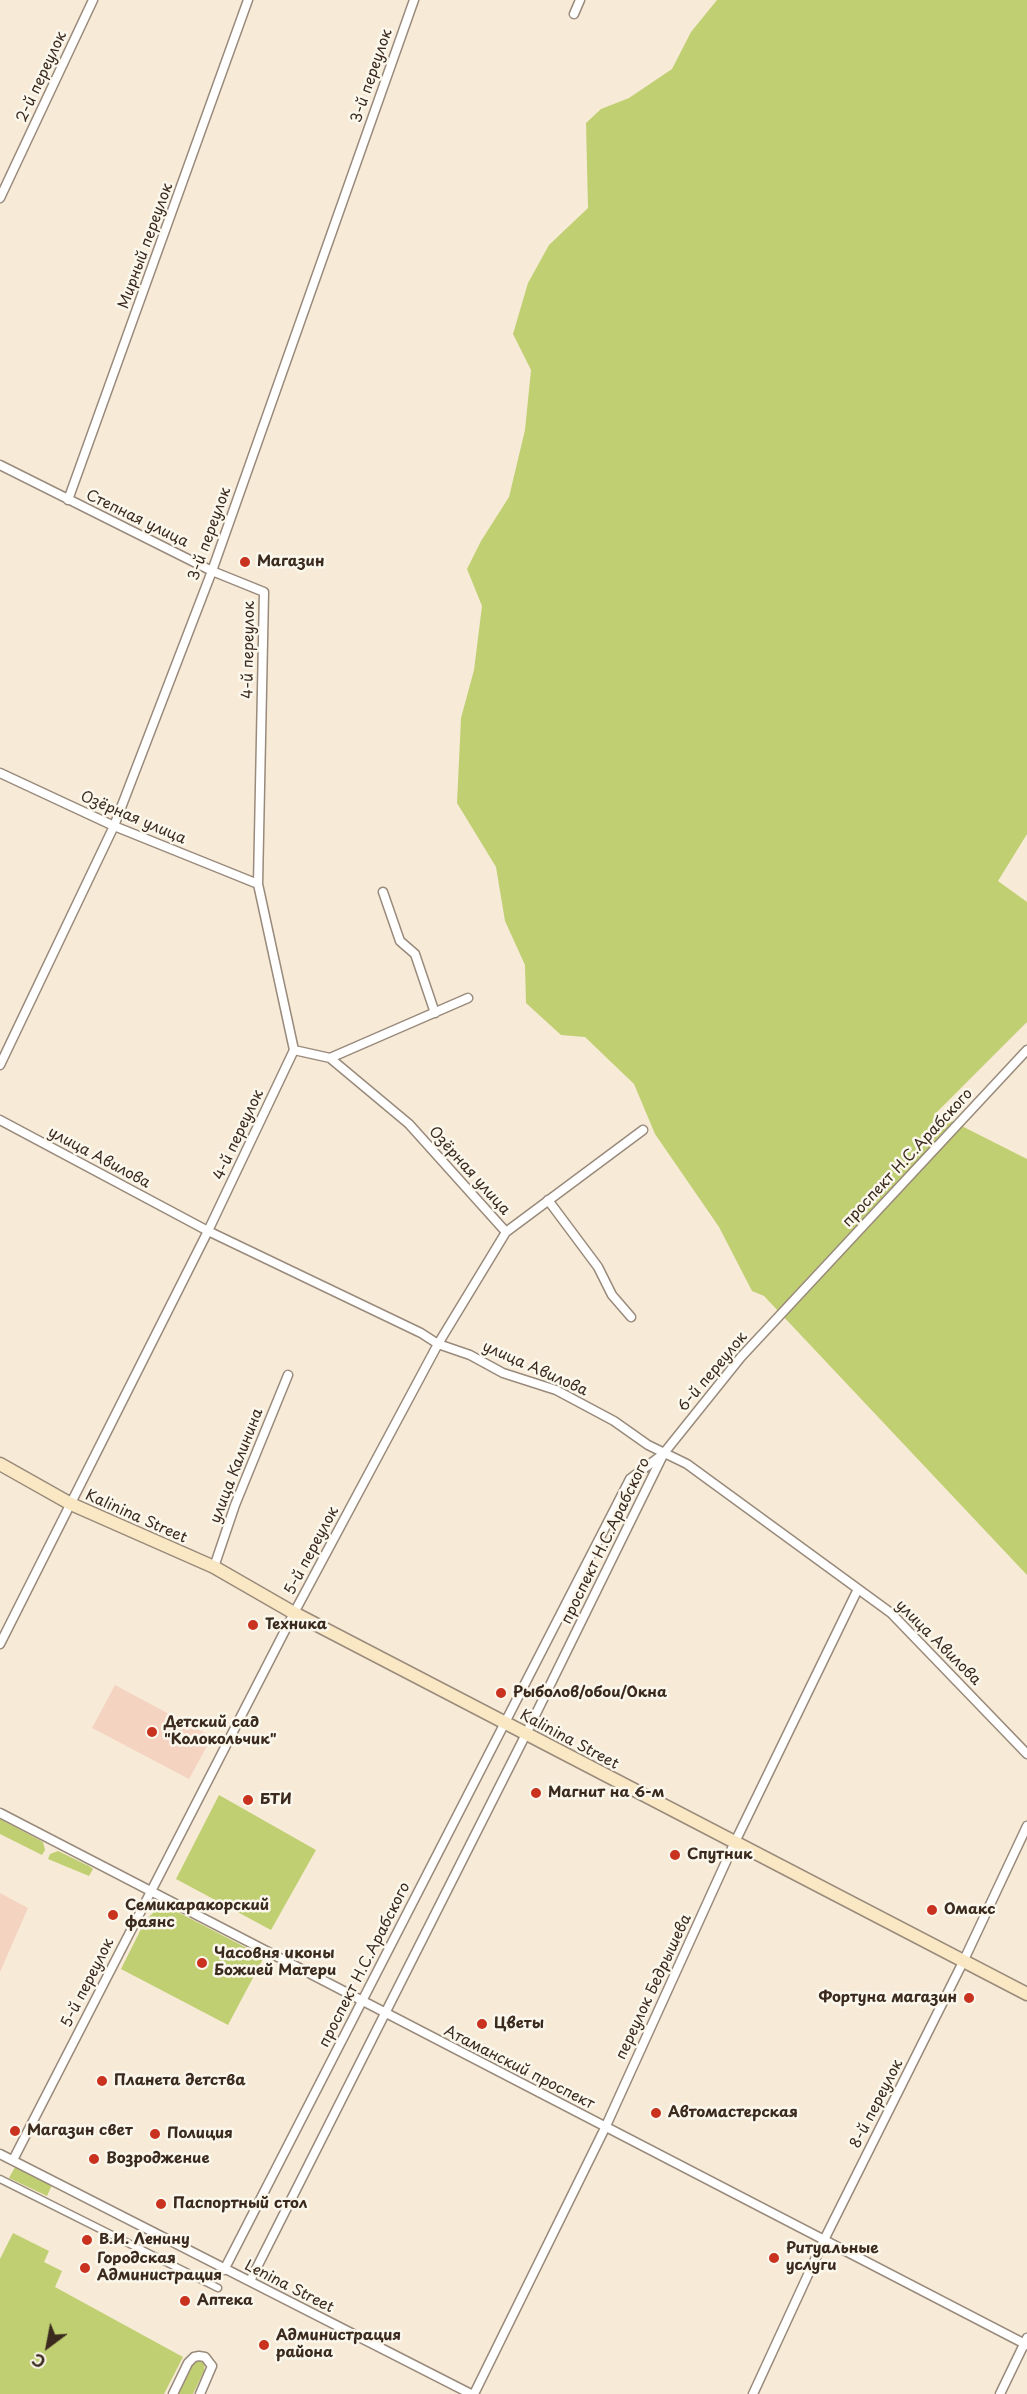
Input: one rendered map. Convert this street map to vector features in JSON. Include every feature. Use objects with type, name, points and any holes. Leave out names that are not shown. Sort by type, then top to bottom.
[{"type":"main road","name":"Kalinina Street","points":[[0,1464],[71,1504],[214,1567],[294,1613],[734,1844],[1027,1994]]},
{"type":"street","name":"2-й переулок","points":[[0,198],[93,0]]},
{"type":"street","name":"Мирный переулок","points":[[68,500],[248,0]]},
{"type":"street","name":"3-й переулок","points":[[0,1065],[114,826],[212,571],[414,0]]},
{"type":"street","points":[[574,14],[580,0]]},
{"type":"street","name":"Степная улица","points":[[0,465],[212,571],[264,592]]},
{"type":"street","name":"4-й переулок","points":[[0,1644],[208,1231],[294,1050],[258,884],[264,592]]},
{"type":"street","name":"Озёрная улица","points":[[0,773],[114,826],[258,884]]},
{"type":"street","points":[[383,892],[400,941],[414,954],[435,1012]]},
{"type":"street","points":[[294,1050],[330,1058],[468,998]]},
{"type":"street","name":"проспект Н.С.Арабского","points":[[784,1310],[1024,1060],[1027,1050]]},
{"type":"street","name":"Озёрная улица","points":[[330,1058],[409,1124],[506,1232]]},
{"type":"street","name":"улица Авилова","points":[[0,1120],[208,1231],[421,1333],[438,1344],[470,1355],[502,1373],[556,1390],[614,1421],[648,1444],[711,1480],[857,1591],[891,1613],[1027,1754]]},
{"type":"street","name":"5-й переулок","points":[[12,2160],[294,1613],[438,1344],[506,1232],[643,1130]]},
{"type":"street","points":[[548,1200],[598,1267],[612,1295],[631,1317]]},
{"type":"street","name":"6-й переулок","points":[[664,1452],[741,1357],[784,1310]]},
{"type":"street","name":"улица Калинина","points":[[214,1567],[239,1494],[288,1375]]},
{"type":"street","name":"проспект Н.С.Арабского","points":[[225,2270],[630,1479],[664,1452]]},
{"type":"street","name":"проспект Н.С.Арабского","points":[[250,2282],[526,1734],[664,1452]]},
{"type":"street","name":"переулок Бедрышева","points":[[472,2394],[605,2127],[734,1844],[857,1591]]},
{"type":"street","name":"Атаманский проспект","points":[[0,1813],[361,2002],[1026,2342]]},
{"type":"street","name":"8-й переулок","points":[[753,2394],[824,2240],[963,1962],[1027,1826]]},
{"type":"street","name":"Lenina Street","points":[[0,2154],[472,2394]]},
{"type":"street","points":[[0,2179],[218,2288]]},
{"type":"street","points":[[1000,2394],[1026,2342]]},
{"type":"street","points":[[172,2394],[188,2363],[194,2357],[199,2356],[205,2357],[212,2366],[200,2394]]},
{"type":"shaded area","name":"Детский сад \"Колокольчик\"","points":[[115,1685],[212,1737],[189,1779],[92,1728]]},
{"type":"shaded area","points":[[0,1893],[28,1908],[0,1972]]},
{"type":"green space","points":[[717,0],[1027,0],[1027,834],[998,881],[1027,902],[1027,1022],[936,1113],[1027,1159],[1027,1575],[764,1296],[752,1291],[719,1227],[655,1134],[634,1084],[585,1037],[561,1035],[526,1003],[525,965],[505,921],[496,867],[457,803],[461,718],[474,670],[482,606],[467,569],[481,541],[509,497],[525,430],[531,370],[513,334],[528,283],[549,245],[588,208],[586,123],[601,109],[629,98],[672,69],[691,32]]},
{"type":"green space","points":[[219,1795],[316,1850],[271,1930],[176,1879]]},
{"type":"green space","points":[[0,1819],[43,1842],[45,1850],[42,1855],[0,1834]]},
{"type":"green space","points":[[58,1851],[93,1869],[89,1876],[48,1859],[50,1854]]},
{"type":"green space","points":[[172,1909],[264,1957],[228,2025],[121,1969],[145,1921],[154,1912]]},
{"type":"green space","points":[[15,2167],[52,2185],[47,2196],[9,2178]]},
{"type":"green space","points":[[13,2233],[49,2251],[44,2262],[62,2271],[55,2287],[183,2357],[164,2394],[0,2394],[0,2259]]},
{"type":"green space","points":[[201,2359],[205,2363],[204,2371],[193,2394],[174,2394],[190,2363]]},
{"type":"place","name":"Магазин","points":[[245,562]]},
{"type":"place","name":"Техника","points":[[253,1625]]},
{"type":"place","name":"Рыболов/обои/Окна","points":[[501,1693]]},
{"type":"place","name":"Детский сад \"Колокольчик\"","points":[[152,1732]]},
{"type":"place","name":"Магнит на 6-м","points":[[536,1793]]},
{"type":"place","name":"БТИ","points":[[248,1800]]},
{"type":"place","name":"Спутник","points":[[675,1855]]},
{"type":"place","name":"Омакс","points":[[932,1910]]},
{"type":"place","name":"Семикаракорский фаянс","points":[[113,1915]]},
{"type":"place","name":"Часовня иконы Божией Матери","points":[[202,1963]]},
{"type":"place","name":"Фортуна магазин","points":[[969,1998]]},
{"type":"place","name":"Цветы","points":[[482,2024]]},
{"type":"place","name":"Планета детства","points":[[102,2081]]},
{"type":"place","name":"Автомастерская","points":[[656,2113]]},
{"type":"place","name":"Магазин свет","points":[[15,2131]]},
{"type":"place","name":"Полиция","points":[[155,2134]]},
{"type":"place","name":"Возроджение","points":[[94,2159]]},
{"type":"place","name":"Паспортный стол","points":[[161,2204]]},
{"type":"place","name":"В.И. Ленину","points":[[87,2240]]},
{"type":"place","name":"Ритуальные услуги","points":[[774,2258]]},
{"type":"place","name":"Городская Администрация","points":[[85,2268]]},
{"type":"place","name":"Аптека","points":[[185,2301]]},
{"type":"place","name":"Администрация района","points":[[264,2345]]}]
